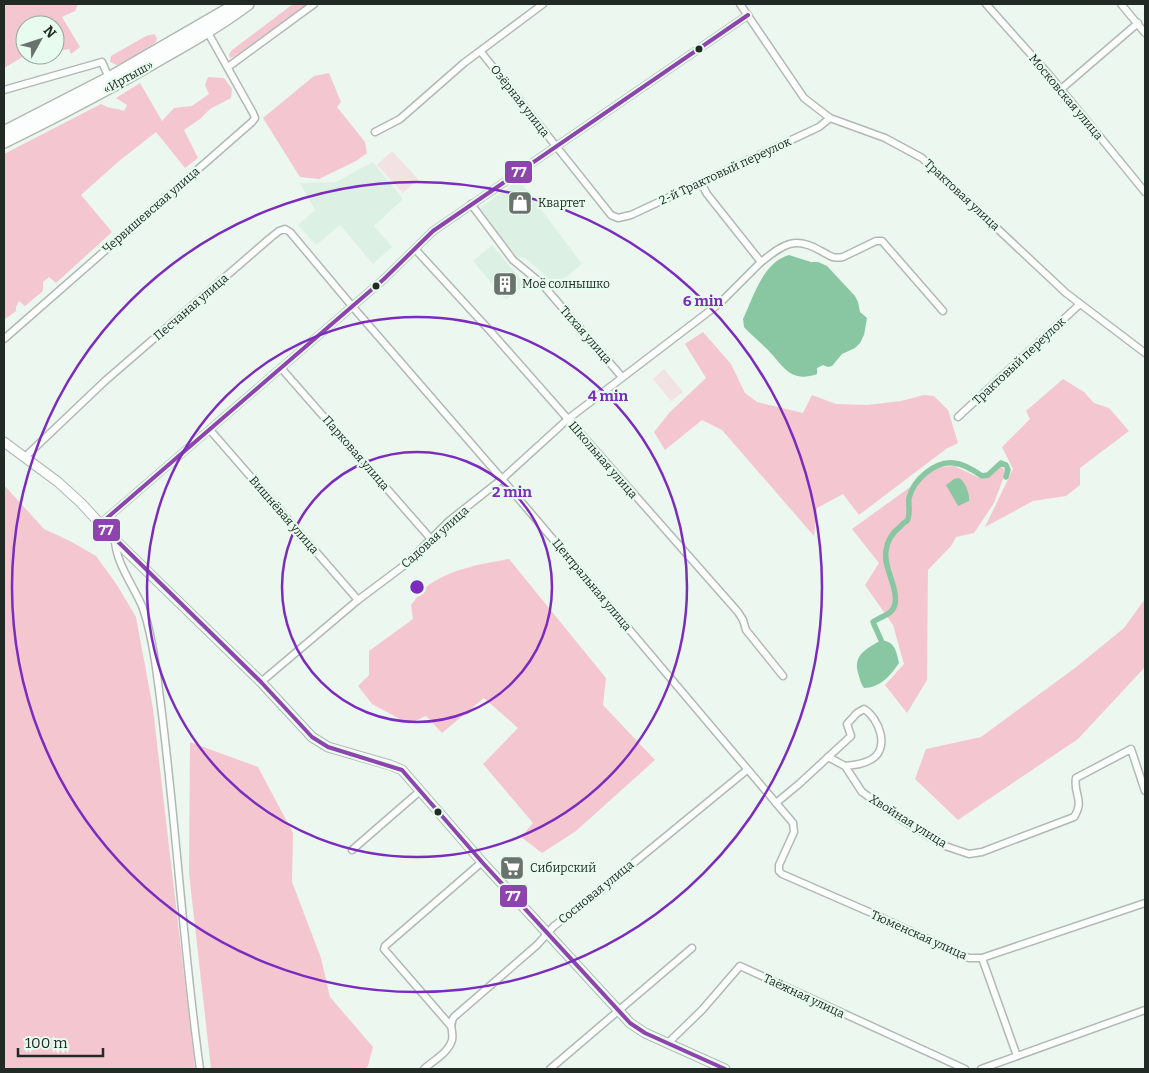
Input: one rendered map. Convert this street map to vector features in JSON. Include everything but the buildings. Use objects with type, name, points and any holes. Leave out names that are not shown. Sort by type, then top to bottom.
[{"type":"highway","name":"«Иртыш»","points":[[4,132],[108,78],[237,4]]},
{"type":"highway","name":"«Иртыш»","points":[[4,142],[111,87],[232,16],[248,4]]},
{"type":"street","points":[[228,67],[314,4]]},
{"type":"street","points":[[375,132],[400,119],[464,62],[481,52],[504,32],[543,4]]},
{"type":"street","name":"Трактовая улица","points":[[740,4],[804,98],[830,118],[885,138],[922,158],[1080,304],[1145,353]]},
{"type":"street","name":"Московская улица","points":[[986,4],[1145,192]]},
{"type":"street","points":[[1121,4],[1145,33]]},
{"type":"street","points":[[100,524],[384,279],[433,231],[748,15]]},
{"type":"street","points":[[1060,90],[1138,23]]},
{"type":"street","name":"Червишевская улица","points":[[4,339],[255,118],[207,31]]},
{"type":"street","name":"Озёрная улица","points":[[481,52],[611,214],[618,218]]},
{"type":"street","points":[[4,90],[102,62],[108,78]]},
{"type":"street","name":"2-й Трактовый переулок","points":[[618,218],[631,215],[702,183],[819,127],[830,118]]},
{"type":"street","points":[[702,183],[707,194],[761,262]]},
{"type":"street","name":"Тихая улица","points":[[471,204],[513,260],[542,284],[622,377]]},
{"type":"street","name":"Песчаная улица","points":[[25,457],[105,381],[279,231],[285,229],[290,232],[352,306]]},
{"type":"street","name":"Садовая улица","points":[[261,682],[358,600],[406,564],[449,521],[502,479],[568,419],[720,303],[761,262],[781,246],[791,242],[800,242],[821,250],[832,258],[838,258],[876,241],[882,241],[943,311]]},
{"type":"street","name":"Школьная улица","points":[[415,249],[738,612],[746,630],[784,676]]},
{"type":"street","name":"Трактовый переулок","points":[[958,417],[1080,304]]},
{"type":"street","name":"Центральная улица","points":[[352,306],[502,479],[793,823],[794,832],[779,865],[779,871],[782,874]]},
{"type":"street","name":"Парковая улица","points":[[282,368],[431,539]]},
{"type":"street","name":"Вишнёвая улица","points":[[210,430],[358,600]]},
{"type":"street","points":[[4,442],[58,482],[81,503],[115,540],[261,682],[312,737],[328,747],[390,764],[402,770],[482,862],[630,1023],[645,1033],[725,1069]]},
{"type":"street","points":[[115,540],[115,550],[142,607],[150,631],[155,660],[164,727],[200,1069]]},
{"type":"street","points":[[776,803],[851,736],[847,724],[857,713],[864,709],[869,712],[879,726],[882,745],[874,758],[862,764],[845,766]]},
{"type":"street","name":"Хвойная улица","points":[[828,757],[845,766],[862,792],[902,820],[945,846],[969,854],[982,852],[1074,817],[1079,810],[1080,800],[1075,783],[1076,778],[1131,749],[1145,791]]},
{"type":"street","name":"Сосновая улица","points":[[450,1025],[454,1017],[537,946],[548,933],[748,770]]},
{"type":"street","points":[[352,850],[420,791]]},
{"type":"street","points":[[424,1069],[449,1047],[452,1038],[450,1025],[384,949],[385,946],[482,862]]},
{"type":"street","name":"Тюменская улица","points":[[782,874],[969,958],[982,958],[1145,903]]},
{"type":"street","points":[[550,1069],[692,948]]},
{"type":"street","points":[[982,958],[1017,1056]]},
{"type":"street","name":"Таёжная улица","points":[[668,1043],[702,1010],[740,966],[965,1069]]},
{"type":"street","points":[[981,1069],[1145,1010]]},
{"type":"shaded area","points":[[4,4],[78,4],[75,11],[65,16],[15,15],[15,62],[4,68]]},
{"type":"shaded area","points":[[293,4],[310,4],[230,58],[229,54],[232,50]]},
{"type":"shaded area","points":[[65,22],[80,47],[71,54],[69,49],[65,50]]},
{"type":"shaded area","points":[[154,34],[157,38],[156,42],[131,59],[117,65],[110,62],[111,56],[146,36]]},
{"type":"shaded area","points":[[329,73],[341,102],[337,107],[365,142],[367,153],[356,161],[319,179],[300,177],[263,118],[314,76]]},
{"type":"shaded area","points":[[208,77],[224,78],[232,89],[231,98],[210,109],[184,130],[198,158],[185,168],[156,132],[119,161],[81,195],[112,232],[56,283],[49,277],[43,282],[43,291],[25,306],[19,301],[16,311],[4,320],[4,154],[101,104],[124,111],[127,105],[116,98],[140,83],[162,121],[174,108],[192,106],[209,94],[205,85]]},
{"type":"shaded area","points":[[392,151],[418,179],[403,193],[377,165]]},
{"type":"shaded area","points":[[373,162],[403,199],[374,226],[392,247],[373,264],[340,225],[316,245],[298,225],[315,210],[300,183],[336,182]]},
{"type":"shaded area","points":[[519,180],[582,264],[566,277],[553,282],[525,258],[516,257],[480,208]]},
{"type":"shaded area","points":[[492,245],[525,284],[506,300],[473,261]]},
{"type":"shaded area","points":[[789,255],[827,266],[855,296],[860,312],[867,318],[864,335],[855,348],[842,354],[832,366],[823,365],[817,368],[817,374],[800,377],[783,367],[744,327],[743,319],[755,291],[766,273],[772,265]]},
{"type":"shaded area","points":[[703,332],[731,364],[745,393],[757,402],[803,413],[812,395],[836,404],[867,405],[901,401],[924,395],[934,396],[948,410],[958,443],[946,449],[859,515],[843,494],[817,508],[814,536],[722,430],[702,420],[665,450],[654,432],[670,412],[706,378],[685,344]]},
{"type":"shaded area","points":[[664,369],[683,392],[671,401],[653,379]]},
{"type":"shaded area","points":[[1063,379],[1084,392],[1094,403],[1109,408],[1129,431],[1080,468],[1080,485],[1066,496],[1033,501],[985,527],[1013,469],[1002,447],[1030,419],[1026,411]]},
{"type":"shaded area","points":[[954,466],[982,479],[1000,466],[1006,471],[994,503],[974,533],[956,537],[951,546],[928,570],[927,680],[907,713],[885,685],[904,664],[893,625],[865,585],[879,563],[852,529],[938,467]]},
{"type":"shaded area","points":[[959,478],[968,491],[969,501],[958,506],[946,485]]},
{"type":"shaded area","points":[[4,485],[44,529],[96,556],[117,585],[136,617],[153,709],[195,1069],[4,1069]]},
{"type":"shaded area","points":[[509,559],[606,678],[603,705],[655,760],[576,831],[542,853],[521,837],[533,823],[483,764],[518,728],[484,698],[442,733],[426,716],[409,724],[372,704],[358,686],[369,675],[369,651],[413,619],[411,605],[426,587],[455,572],[476,565]]},
{"type":"shaded area","points":[[1145,599],[1145,667],[1078,739],[958,820],[915,779],[926,749],[981,737],[1075,668],[1124,628]]},
{"type":"shaded area","points":[[881,640],[892,645],[896,651],[899,663],[889,676],[880,683],[864,688],[858,673],[859,657],[866,649]]},
{"type":"shaded area","points":[[190,742],[258,767],[293,833],[292,882],[321,958],[330,997],[373,1047],[368,1066],[364,1069],[211,1069],[189,873]]},
{"type":"waterway","points":[[881,640],[873,622],[892,611],[895,604],[886,557],[887,547],[893,534],[907,521],[911,491],[920,478],[933,468],[947,463],[961,465],[982,476],[988,475],[1001,463],[1006,465],[1008,470],[1006,477]]},
{"type":"transit line","name":"77","points":[[725,1069],[645,1033],[630,1023],[482,862],[402,770],[328,747],[312,737],[261,682],[100,524],[384,279],[433,231],[748,15]]},
{"type":"place","name":"Квартет","points":[[520,203]]},
{"type":"place","name":"Моё солнышко","points":[[505,284]]},
{"type":"place","name":"Сибирский","points":[[512,868]]}]
